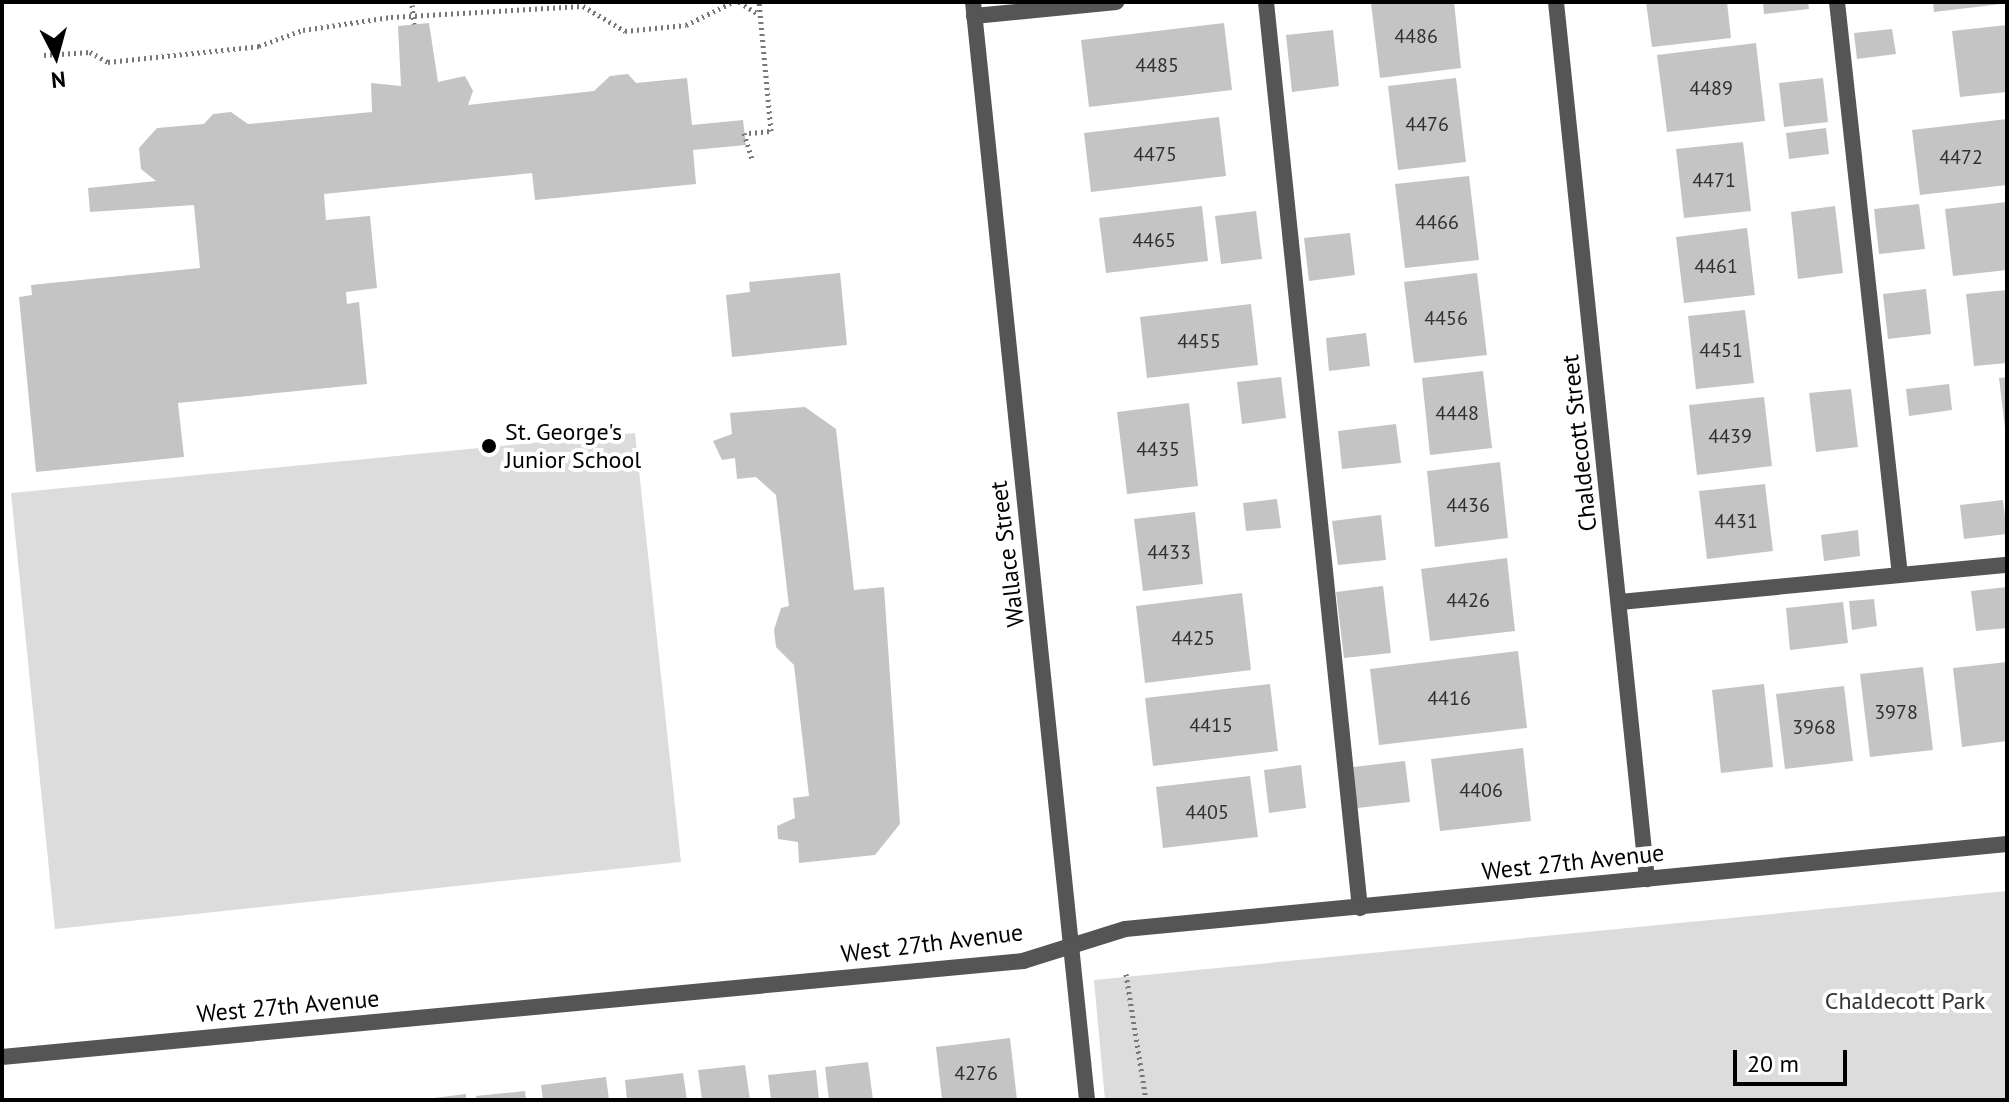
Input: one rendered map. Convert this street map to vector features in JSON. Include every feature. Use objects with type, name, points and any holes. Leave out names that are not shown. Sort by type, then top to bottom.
[{"type":"street","points":[[973,9],[1116,2]]},
{"type":"street","points":[[1266,2],[1360,908]]},
{"type":"street","name":"Chaldecott Street","points":[[1556,2],[1647,879]]},
{"type":"street","points":[[1837,2],[1900,575]]},
{"type":"street","name":"Wallace Street","points":[[973,9],[1074,943],[1087,1100]]},
{"type":"street","points":[[1620,602],[2007,565]]},
{"type":"street","name":"West 27th Avenue","points":[[2,1057],[1023,961],[1125,929],[2007,844]]},
{"type":"path","points":[[44,55],[90,52],[108,62],[259,46],[303,30],[413,15],[590,6],[625,31],[686,25],[733,2]]},
{"type":"path","points":[[739,2],[758,14]]},
{"type":"path","points":[[752,160],[746,133],[771,131],[759,2]]},
{"type":"path","points":[[412,5],[414,24]]},
{"type":"path","points":[[1126,974],[1146,1100]]},
{"type":"green space","points":[[635,433],[681,862],[55,929],[11,493]]},
{"type":"green space","name":"Chaldecott Park","points":[[2007,891],[2007,1100],[1105,1100],[1094,980]]},
{"type":"building","points":[[1454,2],[1461,68],[1380,78],[1371,3]]},
{"type":"building","points":[[1646,2],[1727,2],[1731,38],[1652,47]]},
{"type":"building","points":[[1763,2],[1808,2],[1809,9],[1764,14]]},
{"type":"building","points":[[1933,2],[2001,2],[2001,4],[1934,12]]},
{"type":"building","points":[[429,23],[438,82],[465,76],[473,91],[468,105],[594,91],[610,76],[628,74],[636,83],[687,78],[692,125],[743,120],[746,145],[693,150],[696,184],[535,200],[532,173],[324,194],[326,220],[370,216],[377,288],[346,292],[347,304],[359,302],[367,384],[178,403],[184,457],[36,472],[19,297],[32,295],[31,285],[200,268],[194,205],[90,212],[88,188],[156,181],[141,169],[139,148],[157,128],[204,124],[213,114],[231,112],[248,124],[372,112],[371,83],[401,86],[398,26]]},
{"type":"building","points":[[1224,23],[1232,90],[1089,107],[1081,40]]},
{"type":"building","points":[[2007,25],[2007,92],[1960,97],[1952,31]]},
{"type":"building","points":[[1892,29],[1896,54],[1857,59],[1854,33]]},
{"type":"building","points":[[1333,30],[1339,86],[1292,92],[1286,35]]},
{"type":"building","points":[[1756,43],[1765,121],[1667,132],[1657,55]]},
{"type":"building","points":[[1456,78],[1466,162],[1398,170],[1388,86]]},
{"type":"building","points":[[1823,78],[1828,122],[1784,127],[1779,83]]},
{"type":"building","points":[[1219,117],[1226,176],[1091,192],[1084,133]]},
{"type":"building","points":[[2007,119],[2007,185],[1920,195],[1912,130]]},
{"type":"building","points":[[1826,128],[1829,154],[1789,159],[1786,133]]},
{"type":"building","points":[[1743,142],[1751,211],[1684,218],[1676,149]]},
{"type":"building","points":[[1469,176],[1479,260],[1405,268],[1395,184]]},
{"type":"building","points":[[2007,202],[2007,270],[1953,276],[1945,209]]},
{"type":"building","points":[[1919,204],[1925,249],[1879,254],[1874,209]]},
{"type":"building","points":[[1202,206],[1208,261],[1106,273],[1099,218]]},
{"type":"building","points":[[1835,206],[1843,273],[1798,279],[1791,212]]},
{"type":"building","points":[[1256,211],[1262,259],[1221,264],[1215,216]]},
{"type":"building","points":[[1747,228],[1755,295],[1684,303],[1676,237]]},
{"type":"building","points":[[1350,233],[1355,275],[1309,281],[1304,238]]},
{"type":"building","points":[[840,273],[847,345],[732,357],[726,295],[750,292],[749,282]]},
{"type":"building","points":[[1477,273],[1487,355],[1414,363],[1404,282]]},
{"type":"building","points":[[1926,289],[1931,334],[1888,339],[1883,294]]},
{"type":"building","points":[[2007,290],[2007,363],[1974,366],[1966,294]]},
{"type":"building","points":[[1251,304],[1258,365],[1147,378],[1140,317]]},
{"type":"building","points":[[1745,310],[1754,383],[1696,389],[1688,316]]},
{"type":"building","points":[[1366,333],[1370,366],[1329,371],[1326,338]]},
{"type":"building","points":[[1483,371],[1492,448],[1430,455],[1422,378]]},
{"type":"building","points":[[1281,377],[1286,418],[1242,424],[1237,382]]},
{"type":"building","points":[[2007,377],[2007,427],[2005,428],[1999,378]]},
{"type":"building","points":[[1949,384],[1952,410],[1909,416],[1906,389]]},
{"type":"building","points":[[1851,389],[1858,447],[1816,452],[1809,393]]},
{"type":"building","points":[[1764,397],[1772,466],[1697,475],[1689,405]]},
{"type":"building","points":[[1189,403],[1198,486],[1127,494],[1117,412]]},
{"type":"building","points":[[805,407],[836,429],[854,590],[884,587],[900,824],[875,855],[799,863],[798,842],[778,839],[777,826],[795,818],[793,798],[809,796],[794,665],[776,647],[774,630],[781,608],[789,606],[776,495],[756,477],[737,479],[735,458],[722,460],[713,441],[732,434],[730,413]]},
{"type":"building","points":[[1396,424],[1401,463],[1342,469],[1338,431]]},
{"type":"building","points":[[1500,462],[1508,538],[1435,547],[1427,471]]},
{"type":"building","points":[[1765,484],[1773,551],[1707,559],[1699,491]]},
{"type":"building","points":[[1277,499],[1281,528],[1246,531],[1243,503]]},
{"type":"building","points":[[2003,500],[2007,534],[1964,539],[1960,505]]},
{"type":"building","points":[[1195,512],[1203,584],[1143,591],[1134,519]]},
{"type":"building","points":[[1381,515],[1386,560],[1338,565],[1332,521]]},
{"type":"building","points":[[1858,530],[1860,556],[1824,561],[1821,535]]},
{"type":"building","points":[[1507,558],[1515,631],[1430,641],[1421,569]]},
{"type":"building","points":[[1383,586],[1391,653],[1344,658],[1336,592]]},
{"type":"building","points":[[2007,587],[2007,628],[1976,631],[1971,591]]},
{"type":"building","points":[[1242,593],[1251,670],[1145,683],[1136,606]]},
{"type":"building","points":[[1874,599],[1877,626],[1852,630],[1849,601]]},
{"type":"building","points":[[1843,602],[1848,643],[1790,650],[1786,608]]},
{"type":"building","points":[[1518,651],[1527,728],[1379,745],[1370,669]]},
{"type":"building","points":[[2007,662],[2007,741],[1962,747],[1953,668]]},
{"type":"building","points":[[1923,667],[1933,750],[1870,757],[1860,674]]},
{"type":"building","points":[[1270,684],[1278,751],[1153,766],[1145,698]]},
{"type":"building","points":[[1764,684],[1773,767],[1721,773],[1712,690]]},
{"type":"building","points":[[1844,686],[1853,761],[1785,769],[1776,694]]},
{"type":"building","points":[[1523,748],[1531,821],[1440,831],[1431,759]]},
{"type":"building","points":[[1405,761],[1410,802],[1357,808],[1353,767]]},
{"type":"building","points":[[1301,765],[1306,808],[1269,813],[1264,770]]},
{"type":"building","points":[[1250,776],[1258,837],[1163,848],[1156,787]]},
{"type":"building","points":[[1010,1038],[1017,1100],[942,1100],[936,1047]]},
{"type":"building","points":[[868,1062],[873,1100],[829,1100],[825,1067]]},
{"type":"building","points":[[745,1065],[750,1100],[702,1100],[698,1070]]},
{"type":"building","points":[[816,1070],[819,1100],[771,1100],[768,1075]]},
{"type":"building","points":[[683,1073],[687,1100],[627,1100],[625,1080]]},
{"type":"building","points":[[606,1077],[609,1100],[543,1100],[541,1085]]},
{"type":"building","points":[[525,1091],[526,1100],[477,1100],[476,1096]]},
{"type":"building","points":[[466,1094],[466,1100],[434,1100],[434,1098]]},
{"type":"place","name":"St. George's Junior School","points":[[489,446]]}]
